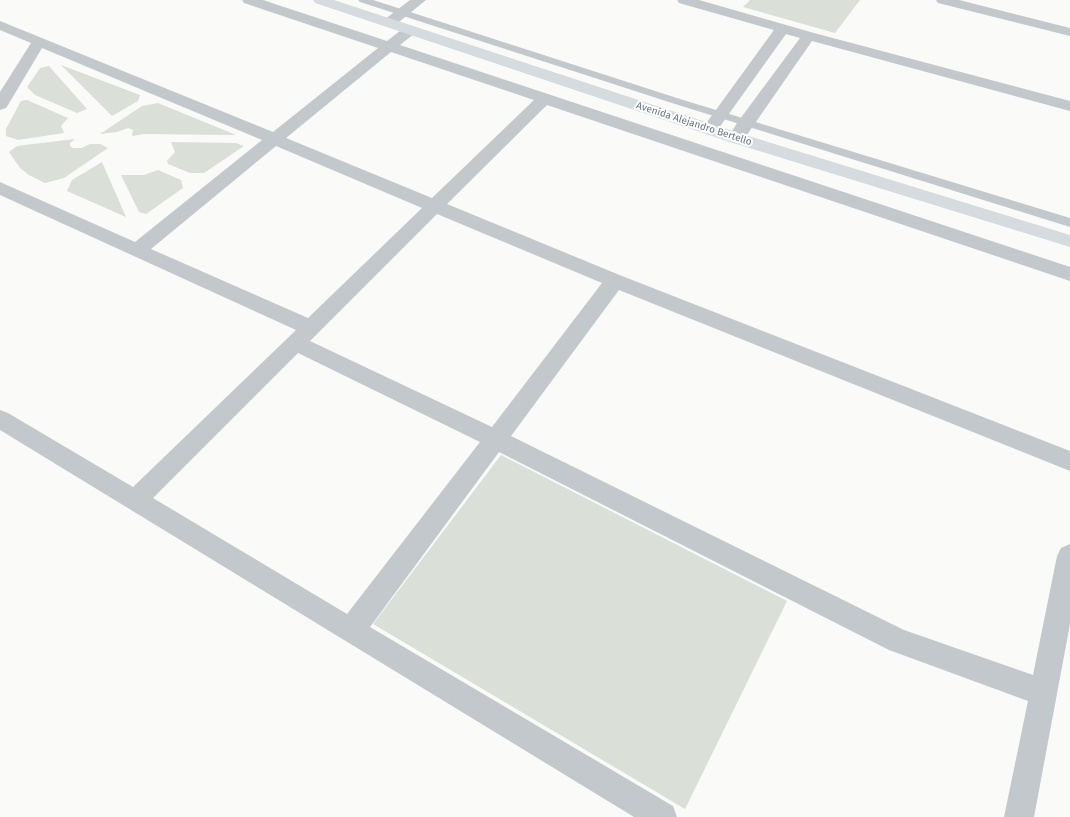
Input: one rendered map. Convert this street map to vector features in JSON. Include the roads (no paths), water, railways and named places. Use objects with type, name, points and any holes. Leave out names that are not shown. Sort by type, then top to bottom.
[{"type":"main road","name":"Avenida Alejandro Bertello","points":[[320,0],[736,138],[1070,241]]},
{"type":"street","points":[[249,0],[1070,274]]},
{"type":"street","points":[[389,23],[419,0]]},
{"type":"street","points":[[684,0],[726,5],[783,28],[809,36],[1070,106]]},
{"type":"street","points":[[943,0],[1070,32]]},
{"type":"street","points":[[0,25],[615,281],[1070,461]]},
{"type":"street","points":[[710,129],[719,114],[783,28]]},
{"type":"street","points":[[137,250],[391,47],[410,30]]},
{"type":"street","points":[[736,138],[745,123],[809,36]]},
{"type":"street","points":[[0,104],[39,41]]},
{"type":"street","points":[[134,501],[545,98]]},
{"type":"street","points":[[0,188],[311,328]]},
{"type":"street","points":[[351,630],[615,281]]},
{"type":"street","points":[[295,343],[496,439],[898,641],[1044,693]]},
{"type":"street","points":[[0,419],[134,501],[662,817]]},
{"type":"street","points":[[1020,817],[1070,556]]},
{"type":"lane","points":[[363,0],[745,123],[1070,223]]}]
